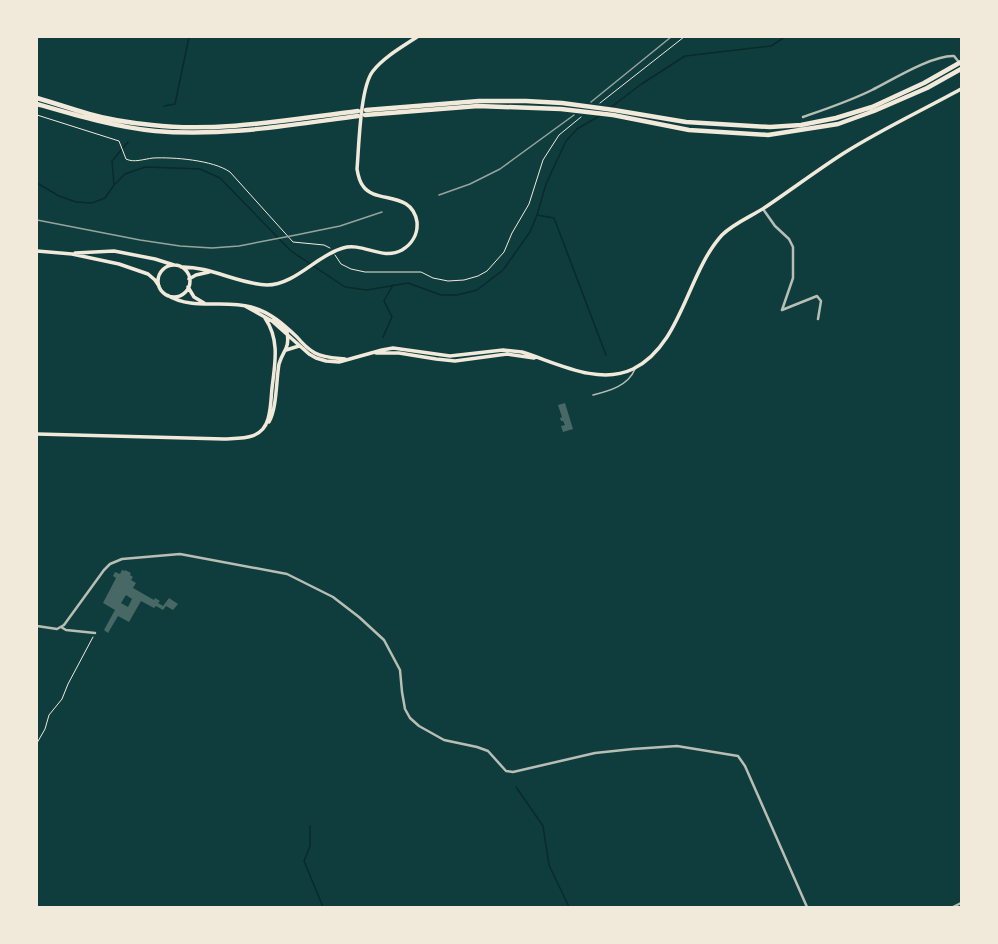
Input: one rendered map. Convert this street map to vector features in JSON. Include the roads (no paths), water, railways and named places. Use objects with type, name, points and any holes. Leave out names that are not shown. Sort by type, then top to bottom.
[{"type":"highway","points":[[366,113],[479,101],[614,110],[686,122],[770,127],[801,125],[836,118],[872,106],[924,83],[959,62]]},
{"type":"highway","points":[[561,106],[690,130],[768,135],[838,124],[874,111],[927,88],[961,69]]},
{"type":"highway","points":[[37,98],[90,114],[153,126],[222,126],[358,114],[223,132],[187,133],[154,131],[117,125],[89,119],[37,104]]},
{"type":"main road","points":[[72,254],[101,250],[114,251],[267,285],[276,284],[319,261],[332,252],[342,248],[355,247],[383,254],[394,253],[408,246],[416,233],[417,224],[411,209],[402,201],[368,192],[359,180],[358,169],[360,130],[368,79],[373,70],[384,59],[417,37]]},
{"type":"main road","points":[[245,306],[265,317],[309,354],[321,360],[337,362],[372,354],[382,350],[396,348],[457,356],[510,350],[522,352],[584,372],[600,375],[619,373],[636,367],[649,357],[660,345],[668,334],[708,252],[723,234],[763,209],[845,152],[961,89]]},
{"type":"main road","points":[[37,251],[72,254],[107,260],[146,273],[153,277],[161,290],[179,301],[188,303],[245,306],[260,310],[272,316],[315,353],[348,360]]},
{"type":"main road","points":[[159,286],[158,281],[161,272],[169,266],[174,265]]},
{"type":"main road","points":[[181,267],[185,270],[189,279],[188,286],[191,294],[195,298],[208,303]]},
{"type":"main road","points":[[189,279],[200,274],[210,272]]},
{"type":"main road","points":[[167,295],[172,297],[182,294],[188,286]]},
{"type":"main road","points":[[37,434],[242,438],[258,434],[266,426],[272,416],[280,364],[286,350],[288,336],[287,332],[272,316]]},
{"type":"main road","points":[[265,317],[273,334],[276,348],[270,410],[266,426]]},
{"type":"main road","points":[[286,350],[299,346]]},
{"type":"main road","points":[[372,354],[396,353],[455,361],[507,354],[544,359]]},
{"type":"street","points":[[803,117],[871,90],[906,72],[935,60],[954,56],[959,62]]},
{"type":"street","points":[[763,209],[775,226],[789,239],[793,247],[793,278],[782,310],[817,296],[821,301],[818,319]]},
{"type":"street","points":[[37,626],[55,629],[61,627],[65,624],[110,564],[115,561],[131,557],[180,554],[287,574],[334,597],[384,640],[400,670],[405,709],[410,718],[419,726],[444,740],[477,747],[488,751],[506,771],[513,772],[595,753],[677,746],[738,756],[745,766],[807,907]]},
{"type":"street","points":[[61,627],[66,630],[95,633]]},
{"type":"street","points":[[953,907],[961,903]]},
{"type":"lane","points":[[593,395],[612,389],[624,383],[632,376],[636,367]]},
{"type":"waterway","points":[[164,106],[175,104],[189,37]]},
{"type":"waterway","points":[[610,108],[640,85],[685,56],[771,46],[785,37]]},
{"type":"waterway","points":[[37,183],[59,196],[76,202],[92,203],[105,198],[114,185],[125,174],[145,167],[200,169],[220,178],[291,251],[345,287],[367,290],[408,283],[441,295],[457,295],[477,290],[503,270],[530,232],[537,215],[546,184],[566,141],[577,129],[601,115]]},
{"type":"waterway","points":[[114,185],[112,161],[128,142]]},
{"type":"waterway","points":[[537,215],[554,218],[606,355]]},
{"type":"waterway","points":[[383,337],[392,317],[384,301],[393,285]]},
{"type":"waterway","points":[[516,787],[543,826],[549,865],[569,907]]},
{"type":"waterway","points":[[310,826],[310,846],[304,861],[323,907]]},
{"type":"railway","points":[[591,102],[671,37]]},
{"type":"railway","points":[[439,195],[470,184],[500,169],[574,115]]},
{"type":"railway","points":[[37,220],[140,240],[180,246],[212,248],[239,246],[340,226],[382,212]]}]
